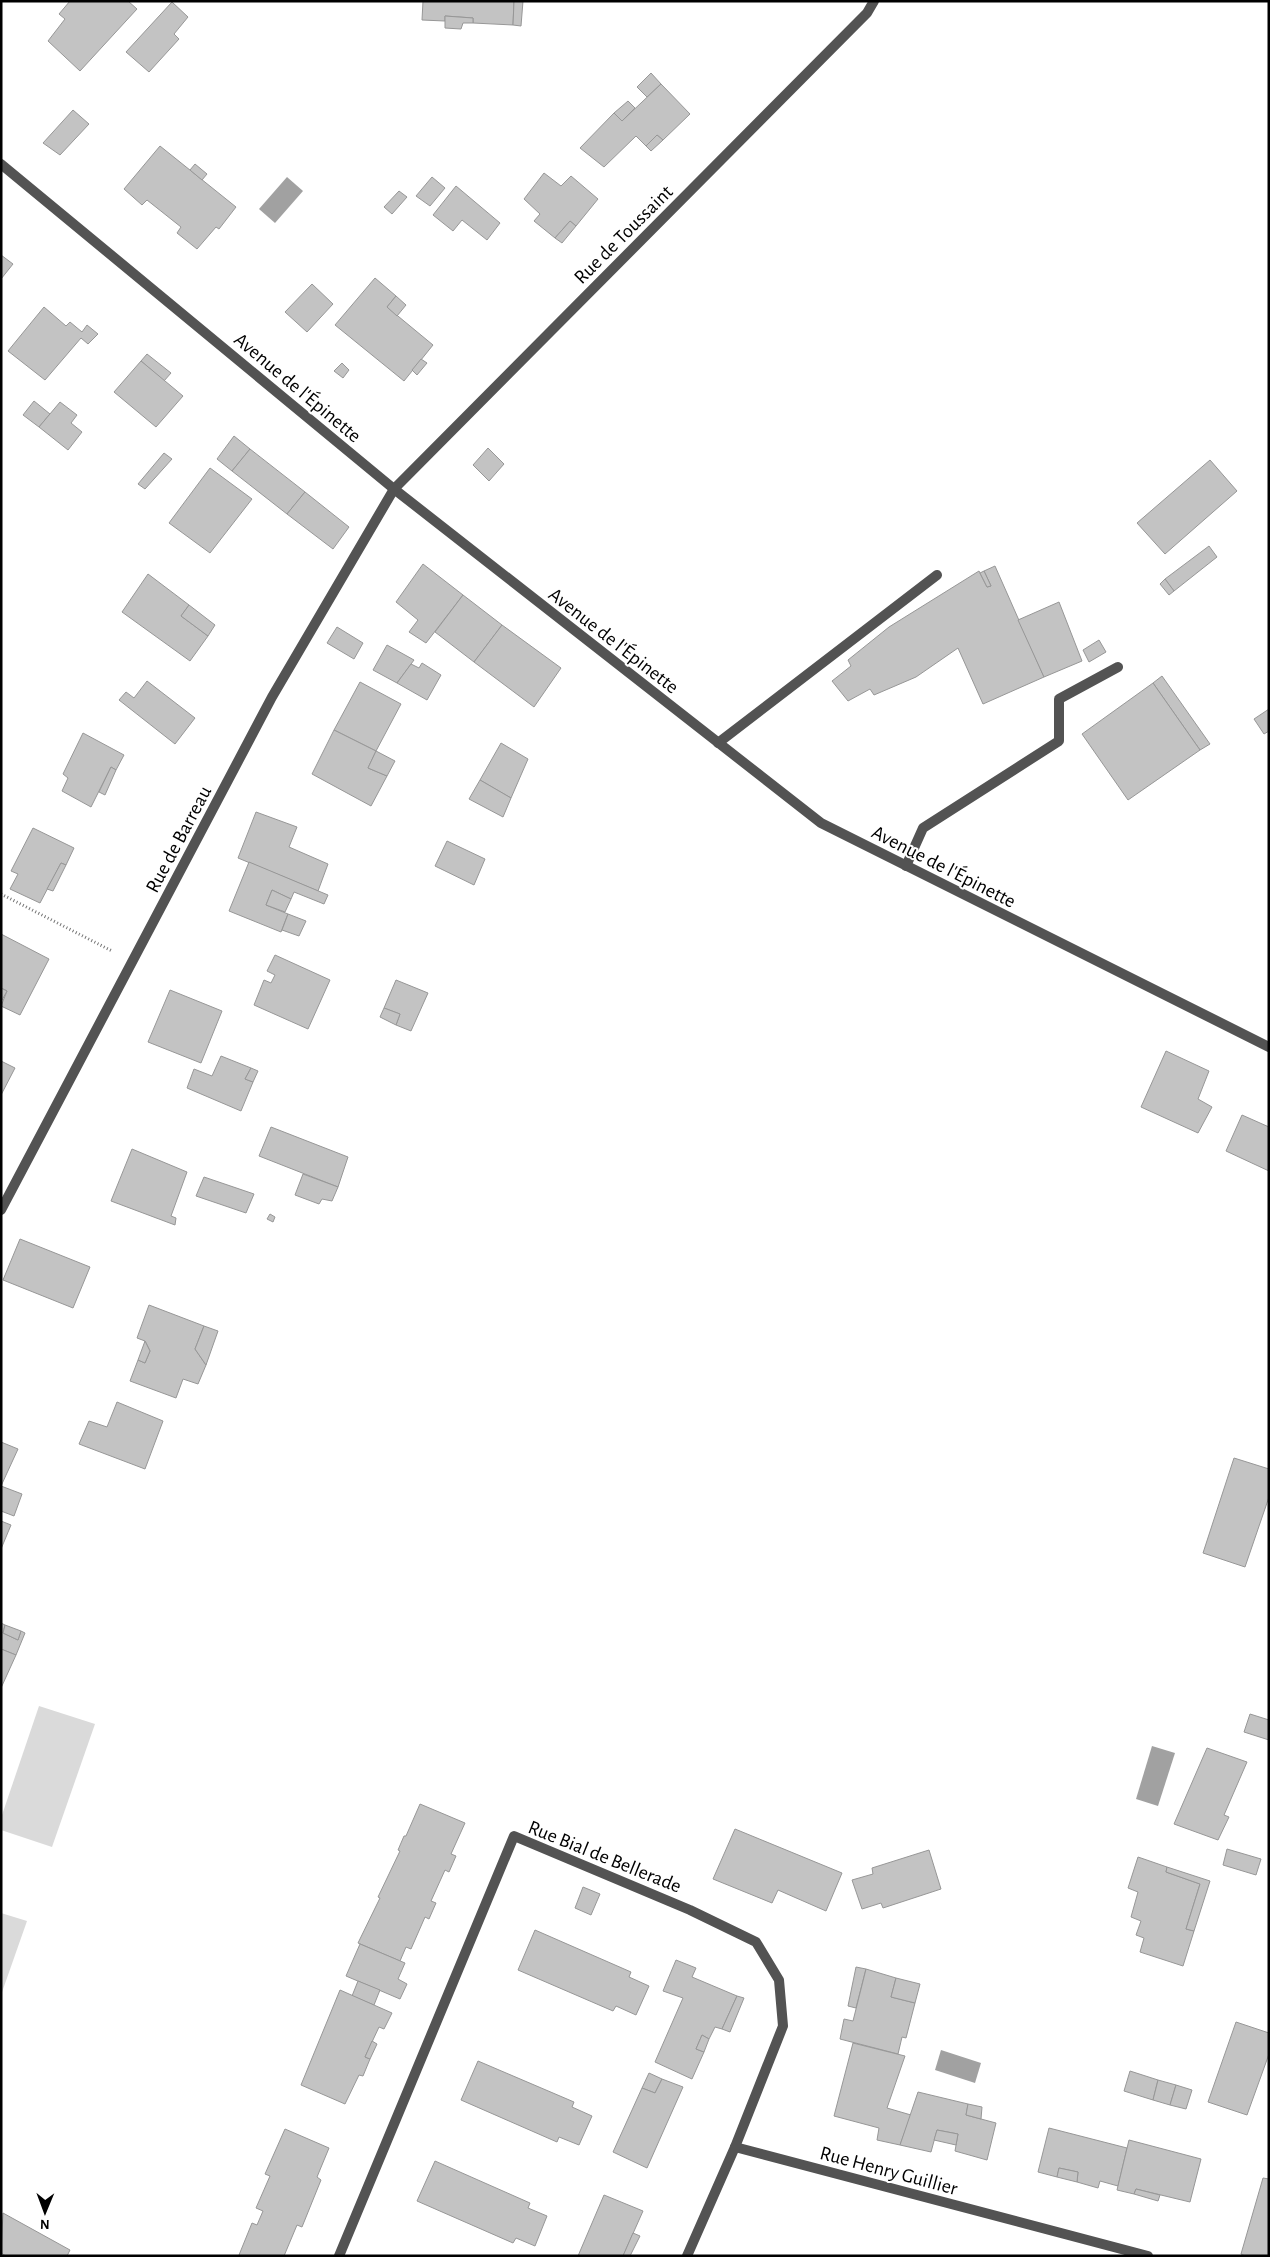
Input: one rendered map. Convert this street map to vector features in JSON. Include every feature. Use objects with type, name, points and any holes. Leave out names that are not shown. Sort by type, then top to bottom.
[{"type":"street","name":"Rue de Toussaint","points":[[394,489],[867,13],[874,1]]},
{"type":"street","name":"Avenue de l'Épinette","points":[[1,164],[394,489],[821,823],[1269,1047]]},
{"type":"street","name":"Rue de Barreau","points":[[1,1210],[272,697],[394,489]]},
{"type":"street","points":[[718,743],[937,576]]},
{"type":"street","points":[[906,866],[923,828],[1059,742],[1059,699],[1118,667]]},
{"type":"street","name":"Rue Bial de Bellerade","points":[[339,2256],[514,1836],[690,1910],[756,1942],[779,1980],[783,2026],[735,2148]]},
{"type":"street","points":[[687,2256],[735,2148]]},
{"type":"street","name":"Rue Henry Guillier","points":[[735,2148],[1148,2256]]},
{"type":"path","points":[[1,894],[133,961]]},
{"type":"shaded area","points":[[287,177],[303,191],[275,223],[259,209]]},
{"type":"shaded area","points":[[39,1706],[95,1724],[52,1847],[1,1830],[1,1818]]},
{"type":"shaded area","points":[[1152,1746],[1175,1753],[1158,1806],[1136,1799]]},
{"type":"shaded area","points":[[1,1913],[27,1921],[1,1995]]},
{"type":"shaded area","points":[[941,2050],[981,2063],[975,2083],[935,2070]]},
{"type":"building","points":[[70,1],[128,1],[137,9],[80,71],[48,41],[65,19],[59,14]]},
{"type":"building","points":[[423,1],[514,1],[513,25],[473,23],[473,18],[445,16],[445,21],[422,20]]},
{"type":"building","points":[[514,1],[523,1],[521,26],[513,25]]},
{"type":"building","points":[[172,2],[188,17],[174,34],[179,39],[149,72],[126,52]]},
{"type":"building","points":[[445,16],[473,18],[473,23],[463,23],[461,29],[445,28]]},
{"type":"building","points":[[651,73],[661,84],[647,97],[637,87]]},
{"type":"building","points":[[661,84],[690,114],[663,140],[657,135],[646,146],[636,136],[604,167],[580,148],[614,113],[622,121]]},
{"type":"building","points":[[628,101],[635,108],[622,121],[614,113]]},
{"type":"building","points":[[73,110],[89,124],[60,155],[43,143]]},
{"type":"building","points":[[657,135],[663,140],[651,151],[646,146]]},
{"type":"building","points":[[160,146],[236,207],[219,229],[216,227],[197,249],[177,233],[181,227],[147,200],[142,205],[124,189]]},
{"type":"building","points":[[195,164],[207,174],[202,180],[190,170]]},
{"type":"building","points":[[544,173],[561,186],[571,176],[598,199],[576,226],[570,221],[555,238],[534,221],[540,214],[524,199]]},
{"type":"building","points":[[432,177],[445,188],[430,206],[416,196]]},
{"type":"building","points":[[456,186],[500,223],[487,240],[462,220],[453,231],[433,215]]},
{"type":"building","points":[[399,191],[407,197],[392,214],[384,207]]},
{"type":"building","points":[[570,221],[576,226],[562,243],[555,238]]},
{"type":"building","points":[[1,255],[13,264],[1,279]]},
{"type":"building","points":[[375,278],[396,296],[387,307],[433,345],[404,381],[335,325]]},
{"type":"building","points":[[312,284],[333,304],[307,332],[285,312]]},
{"type":"building","points":[[396,296],[406,305],[397,316],[387,307]]},
{"type":"building","points":[[44,307],[66,326],[70,322],[82,332],[87,325],[98,334],[88,344],[81,338],[45,380],[8,351]]},
{"type":"building","points":[[147,354],[171,373],[164,381],[141,361]]},
{"type":"building","points":[[421,359],[427,363],[417,375],[412,370]]},
{"type":"building","points":[[141,361],[183,396],[156,427],[114,392]]},
{"type":"building","points":[[342,363],[349,370],[343,378],[334,371]]},
{"type":"building","points":[[34,401],[50,414],[39,427],[23,415]]},
{"type":"building","points":[[60,402],[77,415],[71,423],[82,432],[68,450],[39,427]]},
{"type":"building","points":[[234,436],[250,449],[232,471],[217,459]]},
{"type":"building","points":[[488,448],[504,464],[489,481],[473,465]]},
{"type":"building","points":[[250,449],[305,492],[287,514],[232,471]]},
{"type":"building","points":[[164,453],[172,459],[145,489],[138,484]]},
{"type":"building","points":[[1210,460],[1237,491],[1165,554],[1137,523]]},
{"type":"building","points":[[210,468],[252,499],[210,553],[169,523]]},
{"type":"building","points":[[305,492],[349,527],[333,549],[287,514]]},
{"type":"building","points":[[1209,546],[1217,557],[1174,591],[1165,579]]},
{"type":"building","points":[[423,564],[463,595],[426,643],[409,632],[418,620],[396,602]]},
{"type":"building","points":[[995,566],[1044,677],[983,704],[958,648],[916,677],[874,695],[870,689],[848,701],[832,681],[851,666],[848,660],[889,627],[979,571],[987,587],[991,586],[984,571]]},
{"type":"building","points":[[984,571],[991,586],[987,587],[980,573]]},
{"type":"building","points":[[148,574],[189,605],[181,616],[208,636],[190,661],[122,612]]},
{"type":"building","points":[[1165,579],[1174,591],[1169,595],[1160,584]]},
{"type":"building","points":[[463,595],[502,625],[474,662],[435,632]]},
{"type":"building","points":[[1059,602],[1082,661],[1044,677],[1018,620]]},
{"type":"building","points":[[189,605],[215,625],[208,636],[181,616]]},
{"type":"building","points":[[502,625],[561,668],[534,707],[474,662]]},
{"type":"building","points":[[337,627],[363,643],[354,659],[327,643]]},
{"type":"building","points":[[1099,640],[1106,652],[1089,662],[1083,650]]},
{"type":"building","points":[[387,645],[414,660],[397,683],[373,670]]},
{"type":"building","points":[[422,663],[441,675],[427,700],[397,683],[411,664],[419,668]]},
{"type":"building","points":[[1162,676],[1210,744],[1200,750],[1153,683]]},
{"type":"building","points":[[147,681],[195,718],[175,744],[119,700],[126,692],[134,698]]},
{"type":"building","points":[[360,682],[401,704],[376,751],[334,730]]},
{"type":"building","points":[[1153,683],[1200,750],[1128,800],[1082,734]]},
{"type":"building","points":[[1269,709],[1269,731],[1264,734],[1254,719]]},
{"type":"building","points":[[334,730],[376,751],[368,768],[387,776],[371,806],[312,774]]},
{"type":"building","points":[[83,733],[124,755],[116,770],[111,767],[91,807],[62,791],[68,778],[63,774]]},
{"type":"building","points":[[501,743],[528,759],[511,798],[480,780]]},
{"type":"building","points":[[376,751],[395,761],[387,776],[368,768]]},
{"type":"building","points":[[111,767],[116,770],[105,795],[99,792]]},
{"type":"building","points":[[480,780],[511,798],[503,817],[469,799]]},
{"type":"building","points":[[256,812],[297,827],[289,847],[328,864],[318,891],[238,858]]},
{"type":"building","points":[[33,828],[74,848],[66,865],[61,863],[40,903],[10,889],[18,874],[11,871]]},
{"type":"building","points":[[447,841],[485,859],[474,885],[435,866]]},
{"type":"building","points":[[249,862],[328,895],[324,904],[294,892],[291,899],[272,890],[266,905],[288,914],[281,932],[229,911]]},
{"type":"building","points":[[61,863],[66,865],[53,891],[47,889]]},
{"type":"building","points":[[272,890],[291,899],[285,912],[266,905]]},
{"type":"building","points":[[288,914],[306,921],[299,936],[282,930]]},
{"type":"building","points":[[1,934],[49,959],[20,1015],[1,1006],[7,991],[1,988]]},
{"type":"building","points":[[275,955],[330,980],[308,1029],[254,1005],[264,980],[271,983],[275,975],[267,971]]},
{"type":"building","points":[[396,980],[428,993],[411,1031],[396,1025],[400,1014],[384,1008]]},
{"type":"building","points":[[1,988],[7,991],[1,1002]]},
{"type":"building","points":[[170,990],[222,1011],[201,1063],[148,1042]]},
{"type":"building","points":[[384,1008],[400,1014],[396,1025],[380,1017]]},
{"type":"building","points":[[1166,1051],[1209,1071],[1198,1099],[1212,1107],[1198,1133],[1141,1107]]},
{"type":"building","points":[[221,1056],[251,1068],[245,1079],[253,1082],[241,1111],[187,1088],[194,1069],[212,1076]]},
{"type":"building","points":[[1,1061],[15,1068],[1,1095]]},
{"type":"building","points":[[251,1068],[258,1071],[253,1082],[245,1079]]},
{"type":"building","points":[[1242,1115],[1269,1127],[1269,1171],[1226,1151]]},
{"type":"building","points":[[271,1127],[348,1157],[338,1187],[259,1156]]},
{"type":"building","points":[[132,1149],[187,1172],[171,1216],[176,1218],[175,1225],[111,1201]]},
{"type":"building","points":[[303,1174],[338,1187],[332,1201],[322,1199],[319,1204],[295,1195]]},
{"type":"building","points":[[204,1177],[254,1194],[246,1213],[196,1196]]},
{"type":"building","points":[[270,1214],[275,1217],[273,1222],[267,1219]]},
{"type":"building","points":[[20,1239],[90,1267],[73,1308],[3,1280]]},
{"type":"building","points":[[149,1305],[204,1326],[195,1349],[206,1365],[198,1384],[183,1379],[176,1398],[130,1381],[138,1360],[145,1363],[150,1351],[145,1341],[137,1338]]},
{"type":"building","points":[[204,1326],[218,1331],[206,1365],[195,1349]]},
{"type":"building","points":[[145,1341],[150,1351],[145,1363],[138,1360]]},
{"type":"building","points":[[117,1402],[163,1421],[145,1469],[79,1444],[89,1421],[107,1427]]},
{"type":"building","points":[[1,1442],[18,1449],[1,1486]]},
{"type":"building","points":[[1234,1458],[1269,1469],[1269,1497],[1245,1567],[1203,1553]]},
{"type":"building","points":[[1,1486],[22,1494],[14,1516],[1,1511]]},
{"type":"building","points":[[1,1521],[11,1525],[1,1549]]},
{"type":"building","points":[[1,1623],[5,1625],[3,1633],[18,1640],[21,1631],[25,1633],[16,1655],[1,1649]]},
{"type":"building","points":[[5,1625],[21,1631],[18,1640],[3,1633]]},
{"type":"building","points":[[1,1649],[16,1655],[1,1688]]},
{"type":"building","points":[[1250,1714],[1269,1720],[1269,1740],[1244,1732]]},
{"type":"building","points":[[1207,1748],[1247,1762],[1224,1815],[1229,1817],[1218,1840],[1174,1824]]},
{"type":"building","points":[[420,1804],[465,1823],[451,1854],[456,1856],[449,1872],[445,1870],[431,1901],[436,1903],[429,1919],[425,1917],[411,1949],[406,1947],[400,1961],[358,1943],[380,1898],[378,1897],[400,1851],[398,1850]]},
{"type":"building","points":[[735,1829],[842,1873],[826,1911],[778,1890],[772,1903],[713,1879]]},
{"type":"building","points":[[1227,1849],[1261,1859],[1256,1875],[1223,1865]]},
{"type":"building","points":[[929,1850],[941,1889],[883,1908],[881,1903],[862,1909],[852,1880],[873,1874],[872,1868]]},
{"type":"building","points":[[1138,1857],[1167,1867],[1166,1872],[1200,1884],[1186,1929],[1194,1931],[1183,1966],[1140,1952],[1144,1938],[1136,1935],[1141,1921],[1131,1917],[1138,1892],[1128,1888]]},
{"type":"building","points":[[1167,1867],[1210,1881],[1194,1931],[1186,1929],[1200,1884],[1166,1872]]},
{"type":"building","points":[[583,1887],[600,1894],[591,1915],[575,1908]]},
{"type":"building","points":[[535,1930],[631,1972],[629,1977],[649,1986],[636,2015],[616,2006],[613,2011],[518,1970]]},
{"type":"building","points":[[360,1944],[405,1963],[398,1979],[407,1984],[400,1999],[346,1976]]},
{"type":"building","points":[[676,1960],[696,1968],[692,1977],[737,1996],[722,2029],[715,2027],[709,2039],[702,2035],[696,2049],[704,2052],[692,2079],[655,2062],[683,1998],[663,1991]]},
{"type":"building","points":[[856,1967],[866,1969],[856,2008],[848,2006]]},
{"type":"building","points":[[866,1969],[896,1978],[891,1997],[915,2003],[906,2038],[902,2037],[898,2054],[840,2039],[844,2019],[853,2021]]},
{"type":"building","points":[[896,1978],[920,1984],[915,2003],[891,1997]]},
{"type":"building","points":[[358,1981],[380,1990],[374,2005],[352,1996]]},
{"type":"building","points":[[340,1990],[392,2013],[384,2029],[379,2027],[365,2057],[370,2059],[363,2076],[359,2075],[345,2104],[301,2085]]},
{"type":"building","points":[[737,1996],[744,1998],[730,2032],[722,2029]]},
{"type":"building","points":[[1236,2022],[1269,2033],[1269,2054],[1247,2115],[1208,2102]]},
{"type":"building","points":[[702,2035],[709,2039],[704,2052],[696,2049]]},
{"type":"building","points":[[372,2041],[377,2044],[370,2059],[365,2057]]},
{"type":"building","points":[[853,2043],[905,2056],[887,2108],[911,2115],[900,2145],[877,2140],[879,2128],[834,2116]]},
{"type":"building","points":[[478,2061],[574,2102],[572,2107],[592,2116],[579,2145],[559,2137],[557,2142],[461,2100]]},
{"type":"building","points":[[1130,2071],[1158,2080],[1153,2100],[1124,2091]]},
{"type":"building","points":[[649,2073],[662,2079],[655,2093],[642,2088]]},
{"type":"building","points":[[662,2079],[683,2087],[647,2168],[613,2152],[642,2088],[655,2093]]},
{"type":"building","points":[[1158,2080],[1176,2085],[1170,2105],[1153,2100]]},
{"type":"building","points":[[1176,2085],[1192,2090],[1186,2109],[1170,2105]]},
{"type":"building","points":[[918,2092],[968,2104],[966,2115],[996,2123],[987,2160],[955,2151],[958,2134],[937,2130],[931,2152],[900,2145]]},
{"type":"building","points":[[968,2104],[982,2107],[981,2119],[966,2115]]},
{"type":"building","points":[[1049,2128],[1127,2148],[1118,2186],[1100,2181],[1098,2188],[1077,2182],[1078,2172],[1059,2168],[1057,2177],[1038,2172]]},
{"type":"building","points":[[285,2129],[329,2148],[317,2177],[321,2180],[302,2227],[297,2225],[284,2256],[239,2255],[252,2223],[257,2225],[263,2211],[256,2208],[270,2176],[265,2174]]},
{"type":"building","points":[[937,2130],[958,2134],[956,2145],[934,2140]]},
{"type":"building","points":[[1129,2140],[1201,2159],[1190,2202],[1136,2189],[1134,2194],[1117,2190]]},
{"type":"building","points":[[435,2161],[530,2203],[528,2208],[547,2216],[535,2246],[516,2238],[513,2243],[417,2201]]},
{"type":"building","points":[[1059,2168],[1078,2172],[1077,2182],[1057,2177]]},
{"type":"building","points":[[1263,2178],[1269,2179],[1269,2253],[1268,2256],[1245,2256],[1241,2254]]},
{"type":"building","points":[[1136,2189],[1160,2195],[1158,2201],[1134,2194]]},
{"type":"building","points":[[604,2195],[643,2211],[623,2256],[578,2256]]},
{"type":"building","points":[[3,2213],[70,2250],[67,2256],[6,2256],[1,2253]]},
{"type":"building","points":[[633,2233],[640,2236],[630,2256],[623,2256]]}]
